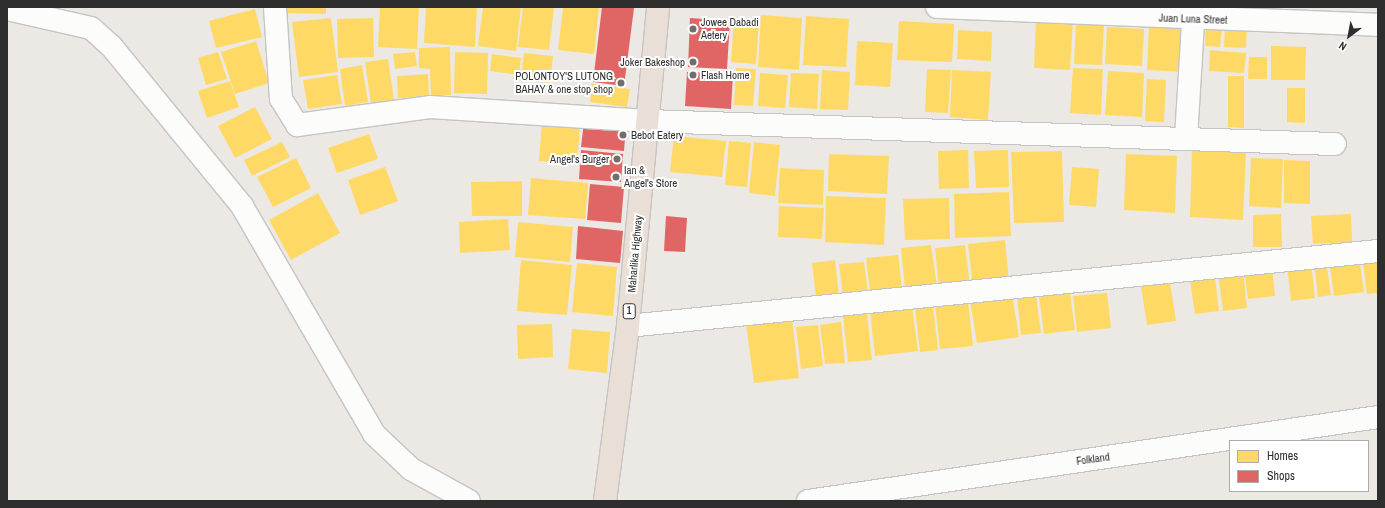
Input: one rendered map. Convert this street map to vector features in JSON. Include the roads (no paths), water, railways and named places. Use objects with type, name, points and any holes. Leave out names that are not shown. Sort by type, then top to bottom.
[{"type":"highway","name":"Maharlika Highway","points":[[605,501],[628,326],[658,7]]},
{"type":"street","points":[[275,7],[281,99],[297,124],[430,107],[648,121],[1335,144]]},
{"type":"street","name":"Juan Luna Street","points":[[937,7],[1194,13],[1378,24]]},
{"type":"street","points":[[7,9],[91,28],[112,47],[242,206],[374,434],[411,469],[469,501]]},
{"type":"street","points":[[1186,138],[1194,13]]},
{"type":"street","points":[[628,326],[1378,251]]},
{"type":"street","name":"Folkland","points":[[808,501],[1378,417]]},
{"type":"place","name":"Jowee Dabadi Aetery","points":[[693,29]]},
{"type":"place","name":"Joker Bakeshop","points":[[693,62]]},
{"type":"place","name":"Flash Home","points":[[693,75]]},
{"type":"place","name":"POLONTOY'S LUTONG BAHAY & one stop shop","points":[[621,83]]},
{"type":"place","name":"Bebot Eatery","points":[[623,135]]},
{"type":"place","name":"Angel's Burger","points":[[617,159]]},
{"type":"place","name":"Ian & Angel's Store","points":[[616,177]]}]
